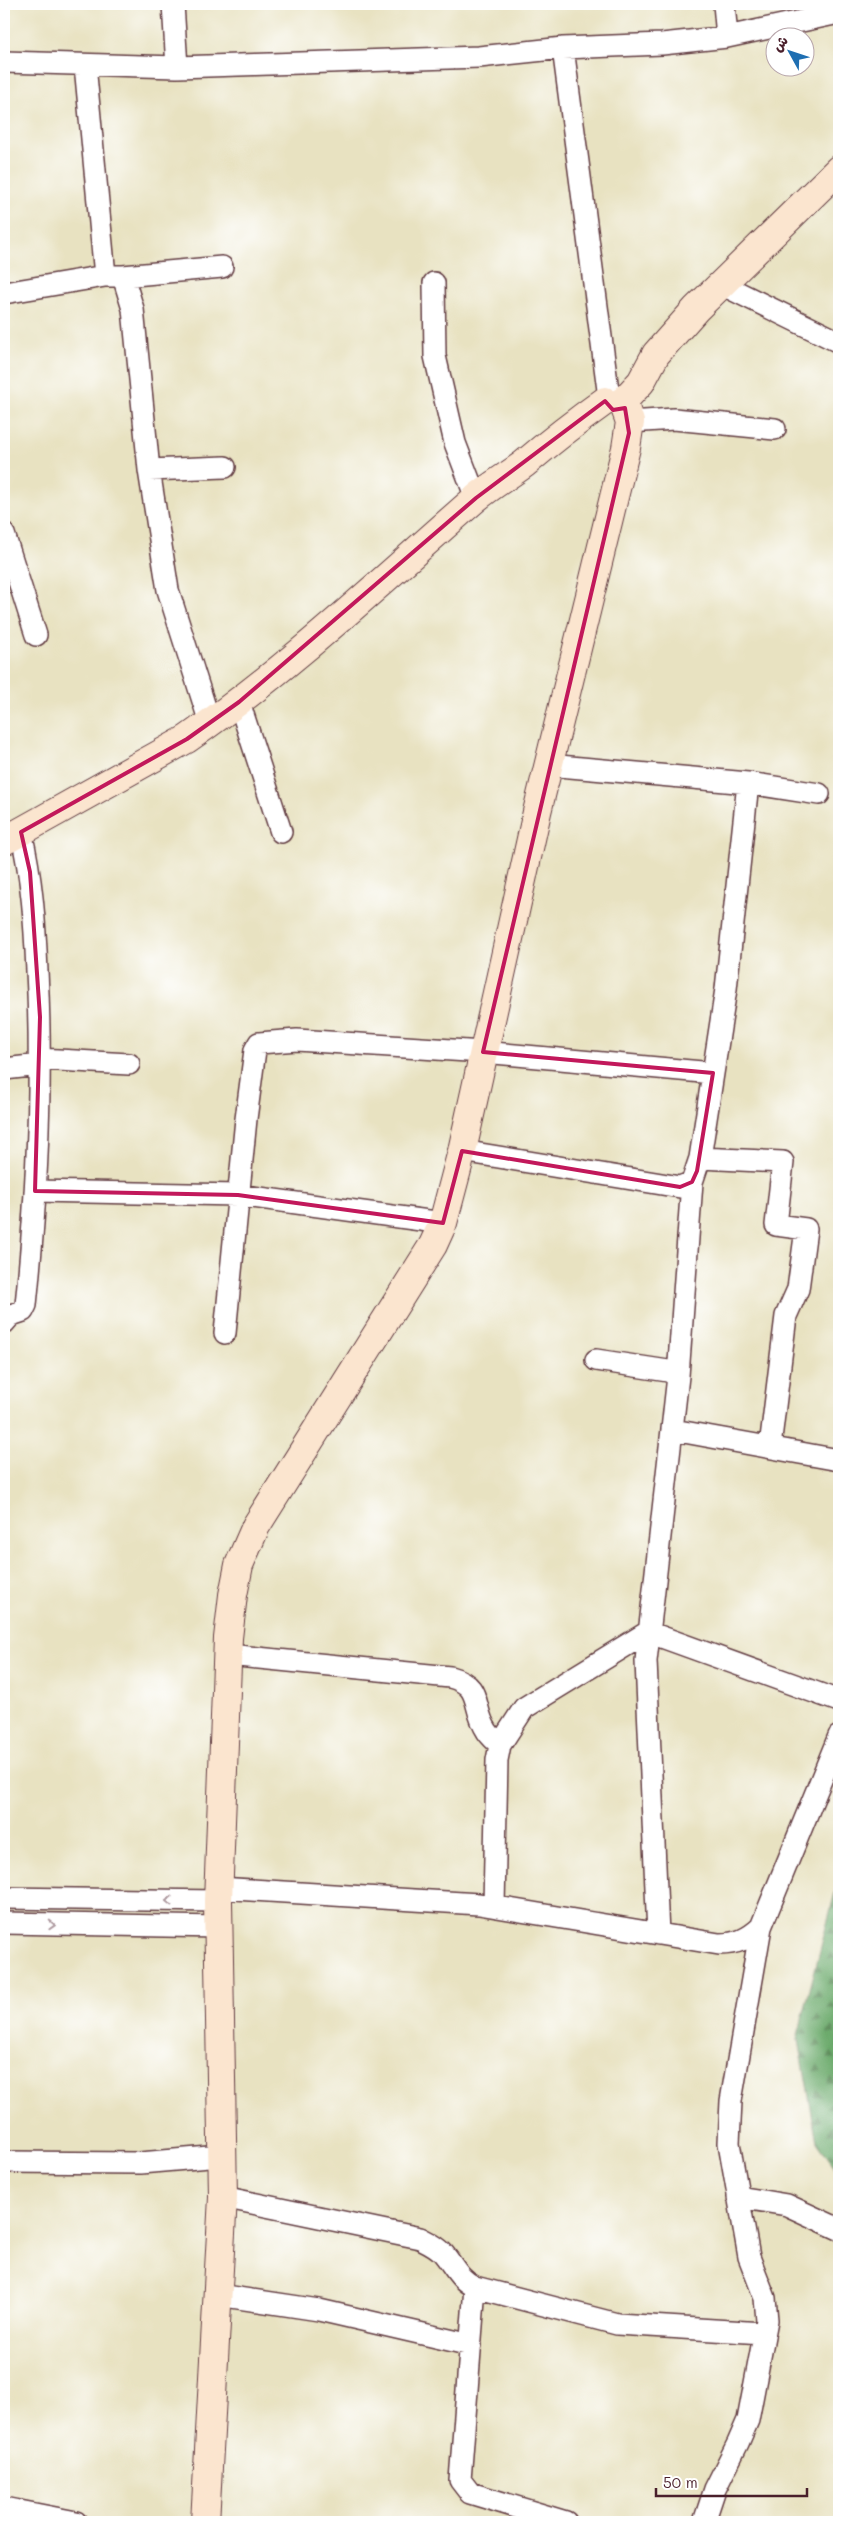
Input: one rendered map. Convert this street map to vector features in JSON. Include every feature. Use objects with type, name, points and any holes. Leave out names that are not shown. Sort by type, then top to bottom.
[{"type":"street","points":[[173,4],[177,67]]},
{"type":"street","points":[[724,4],[726,37]]},
{"type":"street","points":[[4,62],[177,67],[479,57],[563,48],[662,44],[726,37],[839,13]]},
{"type":"street","points":[[205,2522],[223,2197],[219,1906],[228,1655],[235,1580],[247,1542],[433,1246],[443,1223],[462,1151],[548,765],[626,448],[563,48]]},
{"type":"street","points":[[85,65],[114,276],[133,309],[149,470],[168,590],[210,723]]},
{"type":"street","points":[[5,1319],[23,1311],[26,1305],[40,1130],[40,1017],[30,872],[12,836],[179,744],[210,723],[239,702],[423,547],[476,498],[618,401],[642,360],[656,354],[721,284],[839,169]]},
{"type":"street","points":[[4,293],[114,276],[222,267]]},
{"type":"street","points":[[434,283],[435,356],[455,443],[476,498]]},
{"type":"street","points":[[721,284],[839,342]]},
{"type":"street","points":[[618,401],[674,419],[775,429]]},
{"type":"street","points":[[149,470],[225,467]]},
{"type":"street","points":[[4,534],[36,635]]},
{"type":"street","points":[[239,702],[281,832]]},
{"type":"street","points":[[548,765],[748,783],[819,794]]},
{"type":"street","points":[[658,1934],[646,1661],[648,1632],[659,1557],[673,1430],[692,1182],[700,1158],[726,989],[748,783]]},
{"type":"street","points":[[225,1333],[238,1195],[255,1050],[260,1043],[297,1040],[483,1052],[713,1073]]},
{"type":"street","points":[[4,1069],[40,1062],[129,1064]]},
{"type":"street","points":[[462,1151],[680,1186],[692,1182]]},
{"type":"street","points":[[700,1158],[783,1162],[776,1225],[806,1229],[798,1289],[786,1316],[770,1447]]},
{"type":"street","points":[[35,1191],[238,1195],[443,1223]]},
{"type":"street","points":[[596,1360],[668,1371],[678,1376]]},
{"type":"street","points":[[673,1430],[839,1460]]},
{"type":"street","points":[[648,1632],[839,1701]]},
{"type":"street","points":[[494,1906],[497,1760],[500,1745],[524,1708],[648,1632]]},
{"type":"street","points":[[228,1655],[450,1677],[463,1680],[474,1692],[487,1732],[500,1745]]},
{"type":"street","points":[[704,2522],[715,2488],[748,2420],[767,2320],[765,2298],[749,2257],[729,2143],[731,2101],[761,1927],[839,1736]]},
{"type":"street","points":[[4,1898],[219,1906],[494,1906],[719,1944],[734,1944],[750,1936],[761,1927]]},
{"type":"street","points":[[4,1924],[219,1906]]},
{"type":"street","points":[[4,2162],[140,2163],[221,2156]]},
{"type":"street","points":[[223,2197],[420,2238],[443,2252],[459,2276],[467,2284],[617,2324],[764,2333]]},
{"type":"street","points":[[738,2197],[787,2204],[839,2229]]},
{"type":"street","points":[[475,2287],[460,2480],[470,2493],[566,2522]]},
{"type":"street","points":[[218,2295],[319,2310],[471,2345]]},
{"type":"street","points":[[4,2508],[76,2522]]},
{"type":"highlighted area","points":[[605,401],[613,410],[625,408],[629,433],[483,1052],[713,1073],[697,1171],[692,1182],[680,1187],[462,1151],[443,1223],[238,1195],[35,1191],[40,1017],[30,872],[21,832],[187,739],[239,702],[476,498]]},
{"type":"green space","points":[[839,1877],[839,2173],[817,2142],[798,2035]]}]
